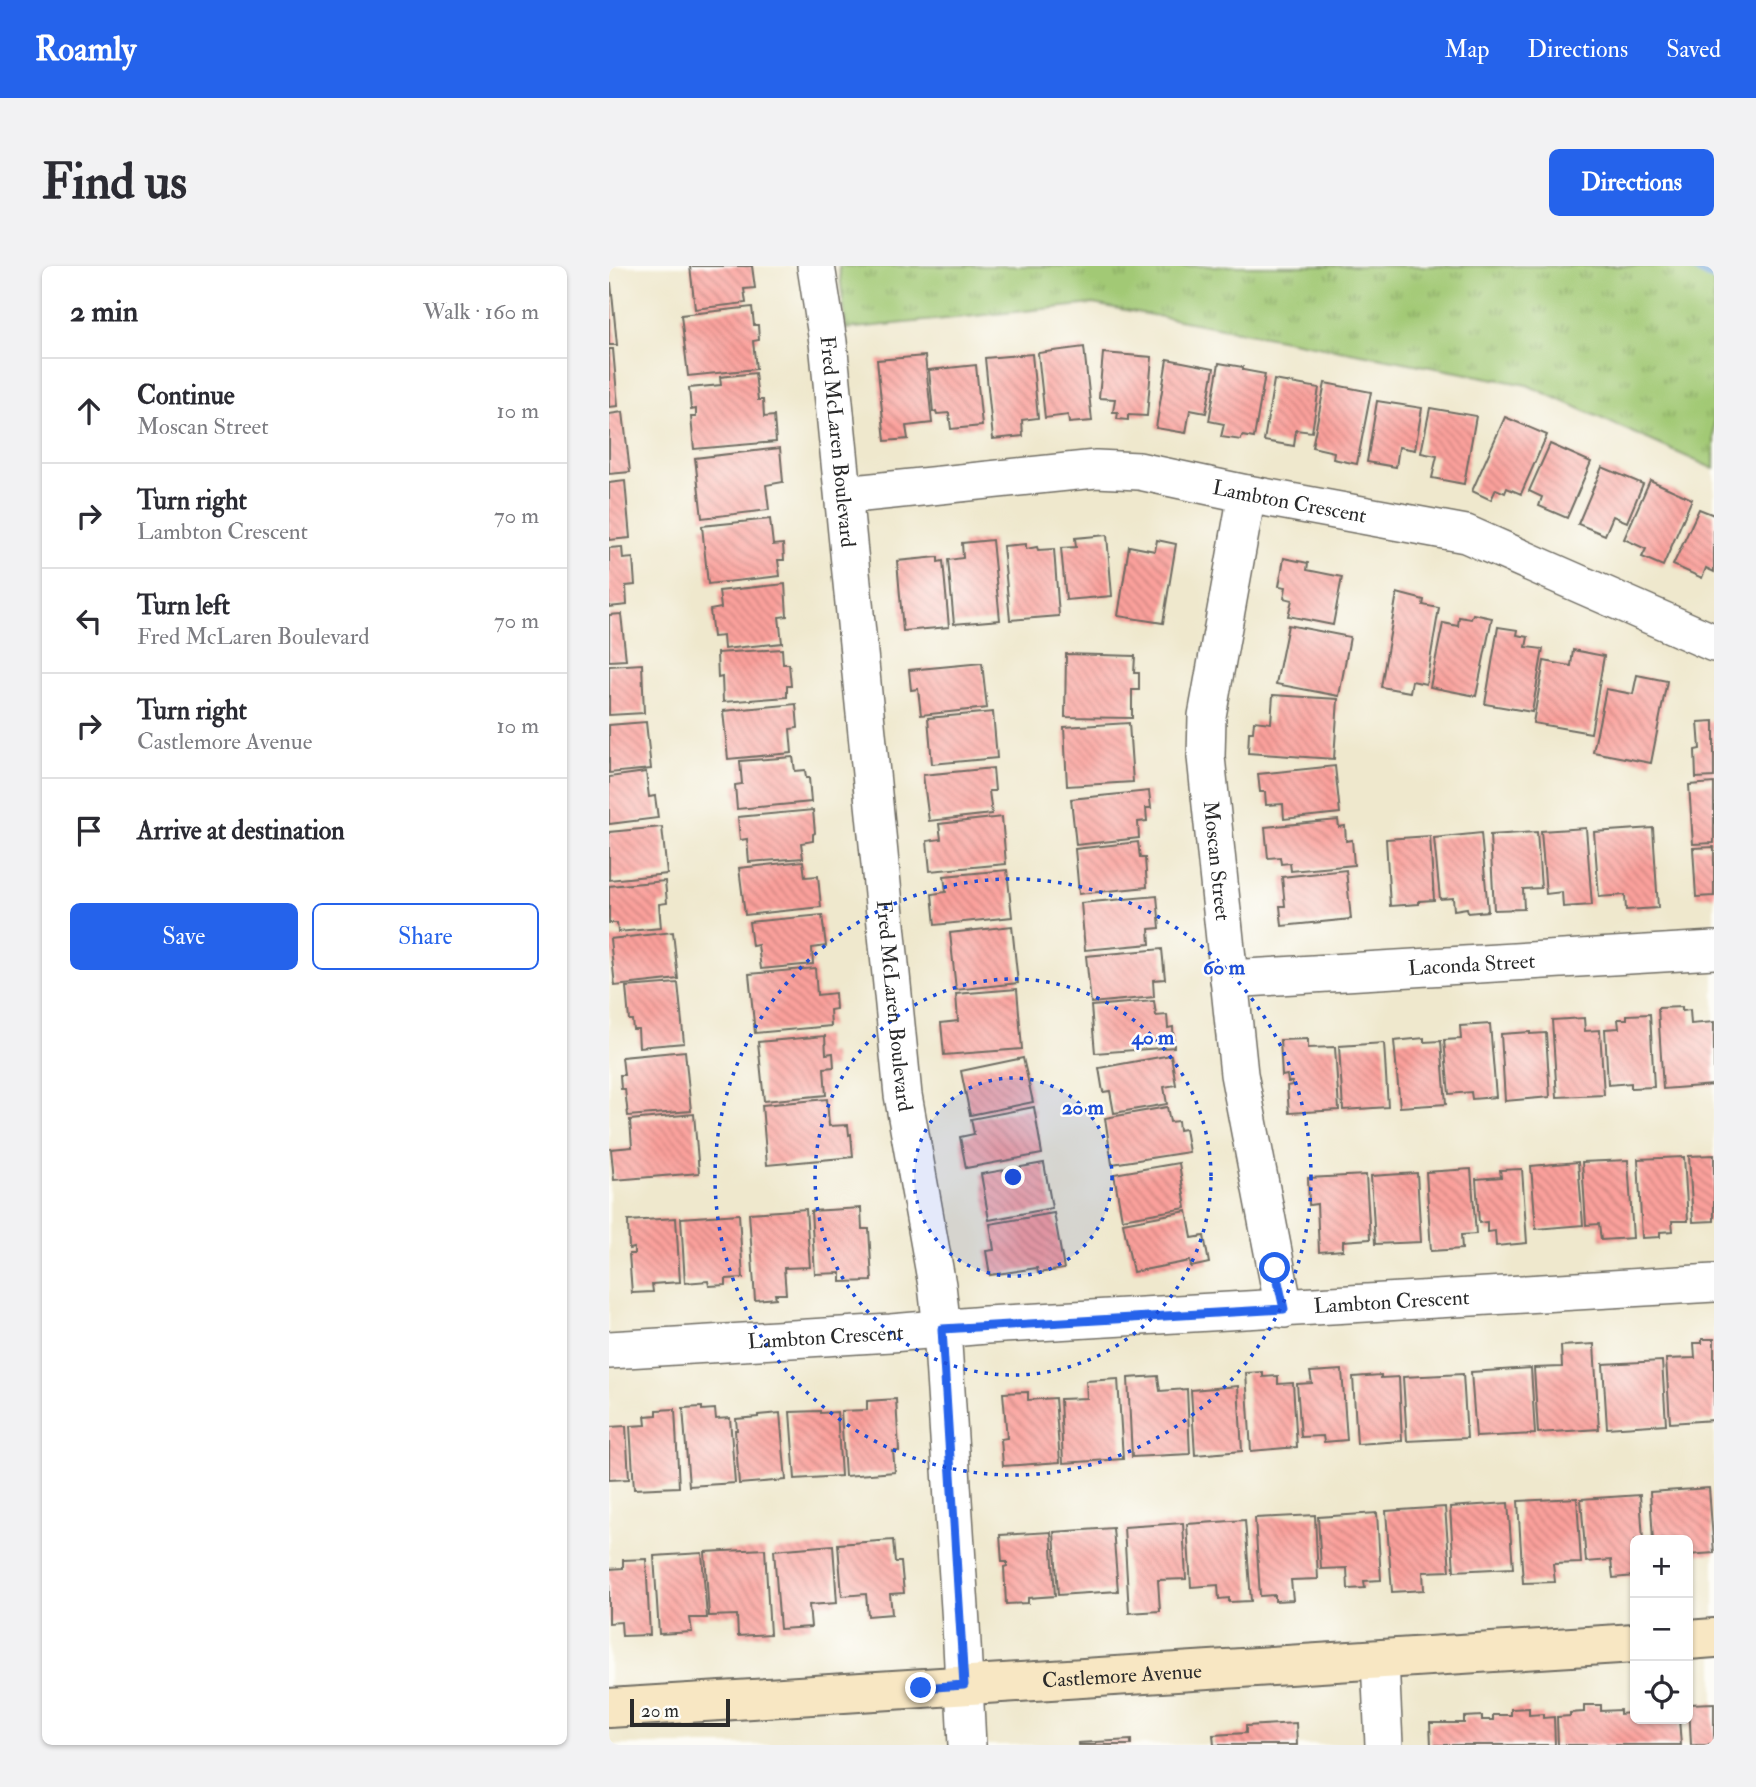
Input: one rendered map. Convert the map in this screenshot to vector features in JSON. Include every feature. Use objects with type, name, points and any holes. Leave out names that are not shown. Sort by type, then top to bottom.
[{"type":"street","name":"Fred McLaren Boulevard","points":[[816,266],[828,342],[903,1095],[937,1285],[942,1329],[967,1745]]},
{"type":"street","name":"Lambton Crescent","points":[[844,495],[1096,469],[1139,471],[1247,494],[1466,534],[1714,643]]},
{"type":"street","name":"Moscan Street","points":[[1247,494],[1207,716],[1206,757],[1238,1074],[1284,1309]]},
{"type":"street","name":"Laconda Street","points":[[1229,979],[1714,950]]},
{"type":"street","name":"Lambton Crescent","points":[[609,1350],[1714,1283]]},
{"type":"street","points":[[1693,1640],[1714,1638]]},
{"type":"street","name":"Castlemore Avenue","points":[[609,1708],[1630,1643]]},
{"type":"street","points":[[1380,1660],[1384,1745]]},
{"type":"green space","points":[[839,266],[1714,266],[1714,469],[1527,385],[1093,304],[846,329]]},
{"type":"building","points":[[690,266],[752,266],[755,288],[744,289],[746,303],[695,309]]},
{"type":"building","points":[[611,283],[617,345],[609,345]]},
{"type":"building","points":[[752,307],[754,325],[758,325],[759,340],[753,341],[756,369],[688,376],[681,315]]},
{"type":"building","points":[[1084,347],[1092,421],[1069,423],[1068,415],[1045,418],[1038,353]]},
{"type":"building","points":[[609,349],[613,349],[618,406],[609,407]]},
{"type":"building","points":[[1103,353],[1152,357],[1147,416],[1128,415],[1128,420],[1117,419],[1118,412],[1113,412],[1115,399],[1099,398]]},
{"type":"building","points":[[1032,354],[1038,418],[1022,420],[1023,436],[993,439],[985,358]]},
{"type":"building","points":[[925,356],[932,423],[906,426],[908,439],[885,441],[877,360]]},
{"type":"building","points":[[1167,359],[1214,368],[1206,413],[1190,410],[1186,433],[1156,428]]},
{"type":"building","points":[[1219,363],[1265,374],[1254,438],[1242,436],[1241,440],[1221,437],[1224,424],[1209,421]]},
{"type":"building","points":[[976,365],[982,426],[951,429],[949,413],[933,412],[929,370]]},
{"type":"building","points":[[755,373],[758,400],[763,400],[764,417],[774,416],[776,442],[694,449],[691,417],[696,417],[696,409],[691,410],[689,388],[721,385],[720,377]]},
{"type":"building","points":[[1274,380],[1319,388],[1312,432],[1296,430],[1294,446],[1264,441]]},
{"type":"building","points":[[1325,383],[1371,392],[1357,464],[1333,459],[1334,452],[1312,447]]},
{"type":"building","points":[[1377,401],[1422,408],[1415,450],[1399,447],[1396,467],[1367,462]]},
{"type":"building","points":[[1430,408],[1476,416],[1464,484],[1432,478],[1437,456],[1421,453]]},
{"type":"building","points":[[623,412],[630,472],[609,474],[609,414]]},
{"type":"building","points":[[1505,417],[1547,435],[1521,494],[1507,488],[1505,493],[1496,489],[1491,500],[1472,491]]},
{"type":"building","points":[[1550,444],[1591,462],[1567,518],[1539,506],[1542,497],[1529,491]]},
{"type":"building","points":[[780,448],[783,482],[766,485],[769,510],[702,518],[695,458]]},
{"type":"building","points":[[1602,467],[1643,484],[1627,522],[1613,516],[1605,535],[1578,524]]},
{"type":"building","points":[[1650,480],[1692,499],[1663,566],[1642,557],[1646,549],[1624,539]]},
{"type":"building","points":[[625,481],[630,538],[609,540],[609,483]]},
{"type":"building","points":[[1699,509],[1714,515],[1714,572],[1706,568],[1702,578],[1673,565]]},
{"type":"building","points":[[770,519],[773,545],[783,544],[784,560],[778,560],[780,576],[708,584],[702,526]]},
{"type":"building","points":[[1107,535],[1112,596],[1066,600],[1061,548],[1076,547],[1075,538]]},
{"type":"building","points":[[992,540],[1000,620],[954,624],[948,560],[963,558],[962,543]]},
{"type":"building","points":[[1157,540],[1176,544],[1163,623],[1118,616],[1129,546],[1155,551]]},
{"type":"building","points":[[1026,544],[1026,549],[1054,549],[1059,616],[1010,620],[1003,546]]},
{"type":"building","points":[[622,547],[623,559],[633,558],[635,585],[626,586],[627,605],[609,607],[609,548]]},
{"type":"building","points":[[938,557],[938,562],[943,561],[949,627],[903,631],[897,561]]},
{"type":"building","points":[[1284,558],[1308,563],[1307,570],[1342,577],[1333,625],[1288,616],[1292,600],[1284,598],[1286,587],[1279,586]]},
{"type":"building","points":[[785,584],[787,616],[779,617],[782,643],[724,649],[723,636],[713,637],[710,610],[721,608],[719,591]]},
{"type":"building","points":[[1397,593],[1424,600],[1423,605],[1439,608],[1426,684],[1412,681],[1410,692],[1381,687]]},
{"type":"building","points":[[621,614],[626,660],[609,661],[609,615]]},
{"type":"building","points":[[1473,614],[1492,618],[1476,696],[1430,687],[1443,623],[1458,626],[1459,617],[1471,619]]},
{"type":"building","points":[[1288,625],[1350,637],[1339,696],[1276,684]]},
{"type":"building","points":[[1498,627],[1518,630],[1517,635],[1528,637],[1526,647],[1543,649],[1532,712],[1485,704]]},
{"type":"building","points":[[782,649],[783,664],[789,664],[791,686],[787,686],[787,697],[723,702],[717,653]]},
{"type":"building","points":[[1573,650],[1604,656],[1591,733],[1533,723],[1544,661],[1571,666]]},
{"type":"building","points":[[1066,654],[1135,656],[1134,673],[1139,673],[1139,690],[1132,690],[1132,718],[1065,717]]},
{"type":"building","points":[[982,663],[987,708],[921,715],[918,689],[911,690],[909,670]]},
{"type":"building","points":[[642,664],[644,713],[609,715],[609,666]]},
{"type":"building","points":[[1637,675],[1667,681],[1651,763],[1593,752],[1606,689],[1633,694]]},
{"type":"building","points":[[1273,695],[1338,699],[1334,759],[1248,753],[1249,732],[1253,732],[1254,721],[1271,723]]},
{"type":"building","points":[[796,704],[798,728],[790,729],[792,753],[728,759],[723,711]]},
{"type":"building","points":[[993,712],[997,758],[932,764],[928,718]]},
{"type":"building","points":[[1714,721],[1714,777],[1696,778],[1695,750],[1700,749],[1698,722]]},
{"type":"building","points":[[646,722],[651,769],[609,773],[609,725]]},
{"type":"building","points":[[1129,723],[1133,782],[1067,786],[1064,727]]},
{"type":"building","points":[[793,757],[795,771],[805,770],[806,778],[809,778],[811,802],[737,809],[735,785],[742,784],[740,761]]},
{"type":"building","points":[[1335,766],[1340,813],[1284,819],[1283,804],[1266,805],[1265,792],[1260,792],[1258,774]]},
{"type":"building","points":[[993,768],[995,791],[989,791],[992,814],[929,821],[923,775]]},
{"type":"building","points":[[646,772],[649,797],[655,796],[658,818],[609,824],[609,777]]},
{"type":"building","points":[[1714,783],[1714,843],[1693,844],[1689,785]]},
{"type":"building","points":[[1149,791],[1151,808],[1146,808],[1147,821],[1138,822],[1139,838],[1076,845],[1071,799]]},
{"type":"building","points":[[813,810],[815,833],[813,841],[801,843],[803,858],[749,862],[747,839],[740,840],[738,817]]},
{"type":"building","points":[[1002,817],[1006,864],[930,871],[927,841],[941,839],[939,824]]},
{"type":"building","points":[[1338,820],[1339,827],[1345,826],[1346,841],[1352,840],[1354,865],[1291,871],[1290,863],[1281,864],[1280,857],[1268,858],[1265,827]]},
{"type":"building","points":[[662,827],[667,874],[609,880],[609,832]]},
{"type":"building","points":[[1586,828],[1592,905],[1563,907],[1562,892],[1546,894],[1541,831]]},
{"type":"building","points":[[1653,828],[1658,908],[1626,910],[1625,895],[1599,897],[1594,832]]},
{"type":"building","points":[[1537,832],[1541,888],[1523,889],[1524,909],[1494,910],[1490,835]]},
{"type":"building","points":[[1481,833],[1488,911],[1468,913],[1467,908],[1454,910],[1453,898],[1440,899],[1434,838]]},
{"type":"building","points":[[1430,836],[1434,900],[1390,906],[1386,839]]},
{"type":"building","points":[[1138,842],[1140,858],[1145,858],[1147,887],[1079,894],[1075,849]]},
{"type":"building","points":[[1714,847],[1714,896],[1696,897],[1693,848]]},
{"type":"building","points":[[803,861],[805,877],[818,876],[821,907],[745,915],[739,868]]},
{"type":"building","points":[[1007,870],[1012,917],[935,925],[932,894],[946,892],[944,876]]},
{"type":"building","points":[[1346,870],[1351,919],[1282,926],[1280,906],[1285,906],[1282,877]]},
{"type":"building","points":[[665,881],[667,903],[659,904],[661,928],[618,932],[617,923],[609,923],[609,886]]},
{"type":"building","points":[[1157,896],[1160,928],[1149,929],[1150,944],[1085,950],[1081,903]]},
{"type":"building","points":[[822,915],[826,946],[812,948],[813,964],[761,969],[758,945],[752,946],[749,922]]},
{"type":"building","points":[[1012,926],[1018,983],[956,990],[950,933]]},
{"type":"building","points":[[673,932],[678,979],[615,986],[610,939]]},
{"type":"building","points":[[1162,949],[1165,979],[1153,980],[1154,997],[1091,1003],[1086,956]]},
{"type":"building","points":[[815,968],[817,995],[835,993],[836,1009],[830,1010],[831,1026],[755,1033],[749,974]]},
{"type":"building","points":[[678,983],[684,1043],[639,1047],[638,1029],[633,1029],[632,1020],[629,1020],[626,987]]},
{"type":"building","points":[[1017,989],[1022,1049],[944,1055],[941,1023],[958,1021],[956,994]]},
{"type":"building","points":[[1154,1001],[1156,1016],[1167,1015],[1168,1028],[1173,1027],[1174,1047],[1095,1053],[1091,1006]]},
{"type":"building","points":[[1682,1007],[1682,1011],[1690,1010],[1691,1024],[1714,1022],[1714,1085],[1663,1089],[1658,1008]]},
{"type":"building","points":[[1650,1014],[1654,1087],[1631,1088],[1631,1083],[1608,1085],[1605,1029],[1619,1028],[1618,1019],[1627,1019],[1627,1015]]},
{"type":"building","points":[[1584,1018],[1585,1031],[1600,1030],[1604,1095],[1557,1097],[1552,1020]]},
{"type":"building","points":[[1490,1024],[1496,1097],[1472,1099],[1471,1092],[1449,1094],[1444,1040],[1461,1039],[1460,1026]]},
{"type":"building","points":[[1546,1033],[1550,1097],[1505,1101],[1501,1034]]},
{"type":"building","points":[[825,1036],[826,1054],[833,1053],[834,1067],[824,1068],[826,1095],[764,1101],[758,1042]]},
{"type":"building","points":[[1424,1038],[1424,1042],[1441,1041],[1446,1104],[1400,1107],[1394,1041]]},
{"type":"building","points":[[1308,1039],[1308,1048],[1335,1047],[1339,1110],[1289,1113],[1287,1086],[1292,1085],[1292,1082],[1288,1082],[1287,1075],[1282,1076],[1280,1040]]},
{"type":"building","points":[[1384,1043],[1388,1107],[1343,1110],[1339,1046]]},
{"type":"building","points":[[685,1051],[691,1111],[628,1116],[625,1089],[621,1089],[620,1075],[624,1075],[622,1057]]},
{"type":"building","points":[[1171,1055],[1176,1085],[1164,1087],[1167,1104],[1114,1113],[1110,1091],[1103,1092],[1099,1068]]},
{"type":"building","points":[[1023,1058],[1033,1102],[970,1115],[961,1071]]},
{"type":"building","points":[[827,1099],[829,1126],[848,1125],[853,1157],[767,1165],[762,1105]]},
{"type":"building","points":[[1034,1107],[1042,1154],[966,1168],[960,1137],[974,1134],[971,1119]]},
{"type":"building","points":[[1167,1107],[1170,1122],[1178,1121],[1179,1130],[1185,1129],[1189,1152],[1112,1164],[1105,1118]]},
{"type":"building","points":[[694,1114],[699,1173],[614,1180],[611,1149],[632,1147],[630,1120]]},
{"type":"building","points":[[1714,1155],[1714,1221],[1693,1222],[1689,1156]]},
{"type":"building","points":[[1684,1157],[1688,1221],[1672,1221],[1673,1231],[1660,1232],[1660,1237],[1642,1238],[1638,1159]]},
{"type":"building","points":[[1628,1160],[1633,1238],[1601,1240],[1599,1224],[1586,1225],[1582,1162]]},
{"type":"building","points":[[1578,1162],[1583,1225],[1536,1229],[1531,1166]]},
{"type":"building","points":[[1044,1163],[1052,1208],[989,1220],[981,1174]]},
{"type":"building","points":[[1179,1163],[1186,1208],[1122,1219],[1114,1174]]},
{"type":"building","points":[[1471,1169],[1476,1234],[1461,1235],[1462,1249],[1431,1251],[1426,1172]]},
{"type":"building","points":[[1522,1169],[1527,1243],[1496,1246],[1495,1231],[1487,1232],[1487,1222],[1479,1223],[1476,1179],[1501,1177],[1500,1170]]},
{"type":"building","points":[[1417,1173],[1421,1242],[1375,1244],[1371,1176]]},
{"type":"building","points":[[1366,1175],[1370,1239],[1343,1241],[1343,1250],[1319,1252],[1317,1204],[1309,1205],[1308,1178]]},
{"type":"building","points":[[861,1208],[862,1229],[869,1229],[872,1281],[841,1282],[841,1273],[815,1274],[811,1211]]},
{"type":"building","points":[[806,1209],[810,1267],[784,1268],[786,1294],[755,1300],[749,1213]]},
{"type":"building","points":[[1187,1211],[1192,1238],[1204,1236],[1209,1263],[1191,1267],[1190,1261],[1133,1272],[1123,1223]]},
{"type":"building","points":[[1054,1213],[1064,1269],[1038,1273],[1037,1268],[990,1275],[986,1251],[994,1250],[990,1224]]},
{"type":"building","points":[[739,1214],[743,1278],[726,1279],[726,1285],[709,1286],[708,1281],[685,1283],[681,1218]]},
{"type":"building","points":[[676,1218],[680,1282],[652,1284],[653,1292],[632,1293],[629,1254],[634,1254],[634,1248],[629,1249],[628,1221]]},
{"type":"building","points":[[1702,1339],[1714,1339],[1714,1420],[1670,1423],[1666,1359],[1695,1358],[1694,1343],[1702,1343]]},
{"type":"building","points":[[1594,1344],[1599,1429],[1538,1433],[1534,1368],[1562,1367],[1561,1346]]},
{"type":"building","points":[[1662,1361],[1666,1424],[1607,1428],[1603,1364]]},
{"type":"building","points":[[1531,1368],[1535,1434],[1476,1437],[1471,1372]]},
{"type":"building","points":[[1342,1370],[1347,1440],[1324,1442],[1323,1436],[1301,1437],[1297,1384],[1312,1383],[1310,1372]]},
{"type":"building","points":[[1263,1372],[1263,1377],[1278,1376],[1278,1384],[1293,1383],[1297,1447],[1251,1451],[1246,1373]]},
{"type":"building","points":[[1463,1374],[1467,1438],[1407,1441],[1403,1377]]},
{"type":"building","points":[[1381,1375],[1381,1378],[1399,1377],[1402,1441],[1357,1444],[1353,1377]]},
{"type":"building","points":[[1158,1376],[1160,1391],[1187,1389],[1190,1454],[1132,1457],[1128,1378]]},
{"type":"building","points":[[1118,1379],[1123,1459],[1063,1463],[1060,1399],[1087,1398],[1086,1381]]},
{"type":"building","points":[[1238,1386],[1242,1451],[1195,1455],[1191,1390]]},
{"type":"building","points":[[1028,1392],[1028,1400],[1055,1398],[1060,1462],[1003,1466],[1001,1439],[1007,1438],[1003,1393]]},
{"type":"building","points":[[896,1399],[899,1451],[893,1451],[895,1472],[845,1476],[841,1411],[867,1410],[867,1401]]},
{"type":"building","points":[[702,1407],[702,1410],[715,1409],[716,1419],[730,1418],[735,1483],[689,1486],[683,1408]]},
{"type":"building","points":[[675,1409],[679,1487],[634,1489],[630,1426],[646,1425],[645,1416],[657,1415],[657,1410]]},
{"type":"building","points":[[790,1412],[837,1412],[841,1476],[795,1479]]},
{"type":"building","points":[[780,1413],[786,1480],[739,1484],[736,1419]]},
{"type":"building","points":[[626,1426],[629,1479],[609,1480],[609,1427]]},
{"type":"building","points":[[1709,1488],[1714,1553],[1693,1555],[1693,1535],[1653,1535],[1650,1492]]},
{"type":"building","points":[[1640,1495],[1643,1535],[1630,1535],[1630,1576],[1613,1578],[1611,1560],[1586,1562],[1581,1499]]},
{"type":"building","points":[[1577,1498],[1581,1563],[1553,1564],[1555,1582],[1523,1583],[1518,1501]]},
{"type":"building","points":[[1508,1503],[1513,1568],[1454,1571],[1450,1507]]},
{"type":"building","points":[[1445,1507],[1450,1571],[1423,1572],[1424,1590],[1392,1592],[1386,1511]]},
{"type":"building","points":[[1377,1513],[1381,1580],[1364,1581],[1365,1588],[1348,1589],[1347,1568],[1321,1569],[1318,1517]]},
{"type":"building","points":[[1315,1515],[1318,1579],[1291,1580],[1293,1600],[1275,1601],[1275,1595],[1260,1596],[1255,1518]]},
{"type":"building","points":[[1245,1520],[1251,1601],[1229,1602],[1229,1598],[1219,1599],[1218,1585],[1191,1587],[1187,1524]]},
{"type":"building","points":[[1183,1523],[1186,1579],[1158,1580],[1160,1611],[1129,1613],[1124,1527]]},
{"type":"building","points":[[1113,1528],[1118,1591],[1058,1595],[1054,1532]]},
{"type":"building","points":[[1051,1532],[1055,1596],[1028,1598],[1028,1603],[1006,1604],[1004,1567],[1007,1562],[1002,1562],[1000,1535]]},
{"type":"building","points":[[893,1540],[895,1562],[901,1562],[904,1593],[890,1594],[892,1614],[868,1616],[866,1594],[842,1596],[838,1544]]},
{"type":"building","points":[[833,1545],[837,1603],[809,1605],[811,1627],[780,1629],[774,1550]]},
{"type":"building","points":[[765,1549],[770,1634],[738,1636],[737,1615],[709,1616],[705,1552]]},
{"type":"building","points":[[702,1553],[707,1618],[690,1618],[692,1632],[659,1634],[654,1556]]},
{"type":"building","points":[[646,1559],[650,1635],[622,1636],[621,1622],[609,1623],[609,1569],[623,1568],[623,1560]]},
{"type":"building","points":[[1714,1703],[1714,1745],[1691,1745],[1693,1704]]},
{"type":"building","points":[[1584,1705],[1601,1705],[1601,1711],[1620,1710],[1620,1714],[1630,1713],[1630,1724],[1679,1724],[1681,1745],[1558,1745],[1557,1717],[1584,1712]]},
{"type":"building","points":[[1529,1708],[1529,1715],[1543,1714],[1543,1718],[1554,1717],[1555,1745],[1431,1745],[1430,1723],[1464,1723],[1464,1717],[1482,1716],[1482,1720],[1493,1720],[1493,1715],[1511,1715],[1511,1709]]},
{"type":"building","points":[[1296,1723],[1297,1745],[1214,1745],[1213,1735],[1246,1733],[1246,1726]]},
{"type":"building","points":[[1131,1740],[1131,1745],[1078,1745],[1078,1743]]},
{"type":"waterway","points":[[1691,266],[1714,277]]},
{"type":"route","points":[[921,1688],[964,1685],[942,1329],[1284,1309],[1275,1268]]}]
